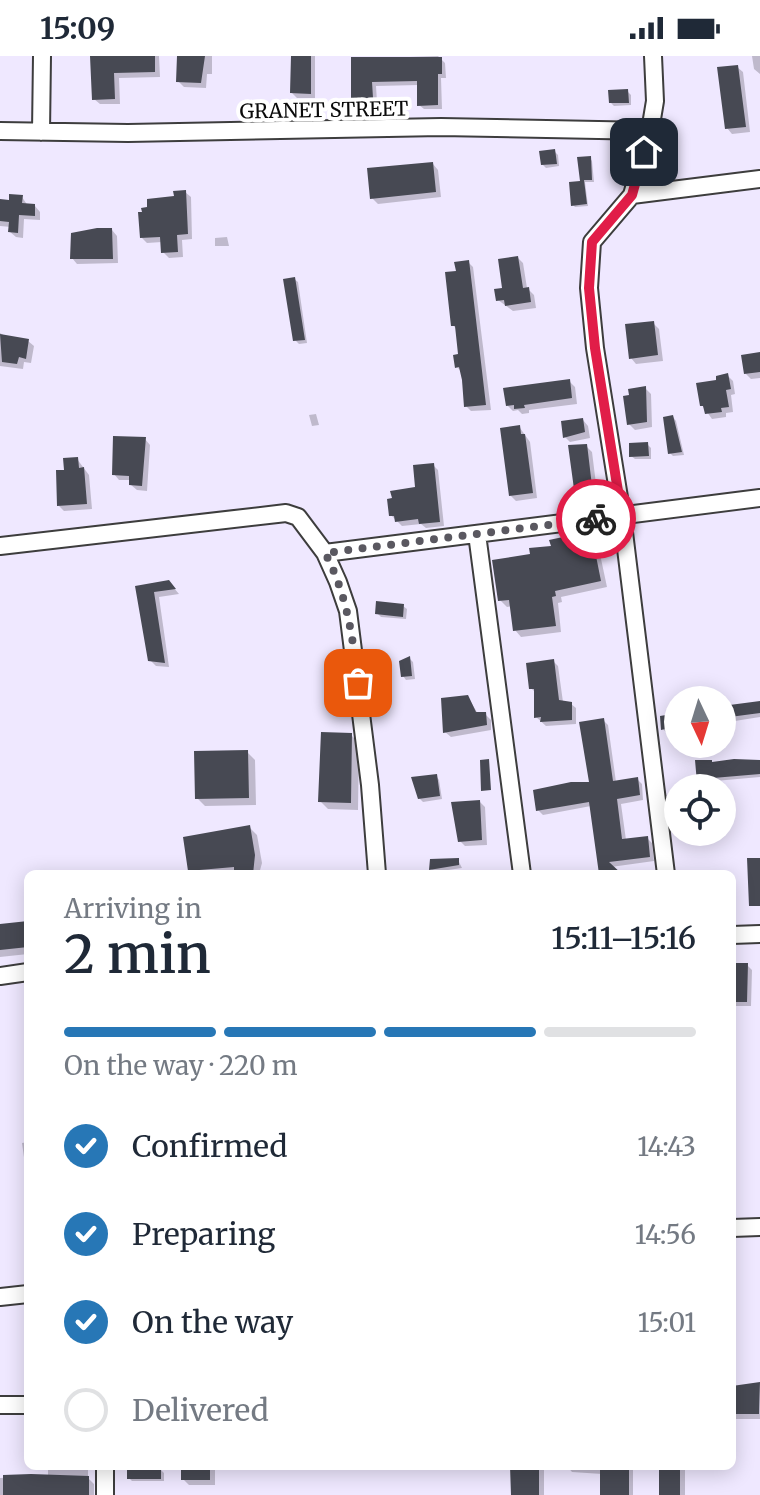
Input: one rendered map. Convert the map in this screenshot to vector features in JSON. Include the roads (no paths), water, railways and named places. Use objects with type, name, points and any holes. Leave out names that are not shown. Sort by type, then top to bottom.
[{"type":"street","points":[[41,132],[42,56]]},
{"type":"street","points":[[653,56],[655,101],[650,131],[632,195],[592,242],[589,288],[595,348],[622,516],[666,870]]},
{"type":"street","name":"GRANET STREET","points":[[0,131],[128,133],[441,127],[650,131]]},
{"type":"street","points":[[632,195],[760,179]]},
{"type":"street","points":[[325,553],[760,498]]},
{"type":"street","points":[[0,546],[286,513],[298,517],[325,553],[348,611],[370,785],[377,870]]},
{"type":"street","points":[[477,534],[521,870]]},
{"type":"street","points":[[736,935],[760,934]]},
{"type":"street","points":[[0,976],[24,973]]},
{"type":"street","points":[[736,1228],[760,1227]]},
{"type":"street","points":[[0,1297],[24,1294]]},
{"type":"street","points":[[0,1405],[24,1405]]},
{"type":"street","points":[[105,1470],[105,1495]]}]
